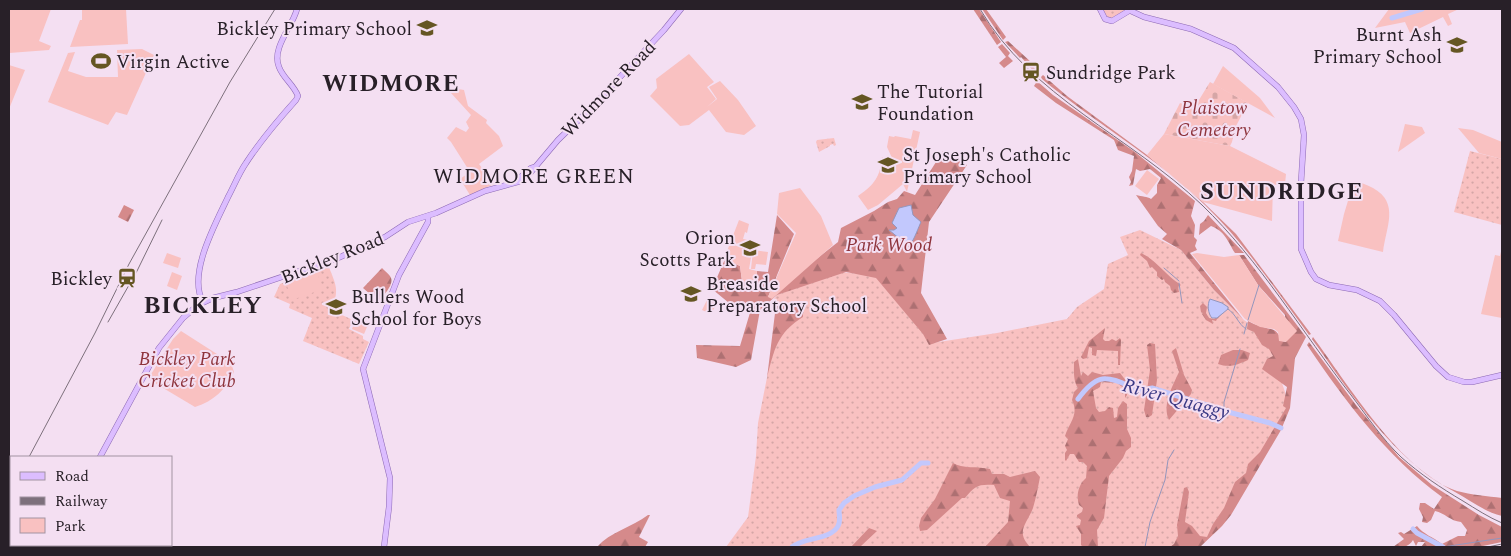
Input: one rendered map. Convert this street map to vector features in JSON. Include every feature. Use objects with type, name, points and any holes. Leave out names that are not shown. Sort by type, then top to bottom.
[{"type":"main road","points":[[101,456],[159,348],[183,318],[203,302],[200,295],[200,273],[211,232],[245,164],[271,128],[298,96],[280,69],[277,60],[286,31],[297,9]]},
{"type":"main road","name":"Widmore Road","points":[[428,216],[485,191],[524,179],[558,140],[593,106],[682,9]]},
{"type":"main road","points":[[1100,9],[1105,19],[1112,21],[1132,10],[1148,17],[1190,29],[1234,48],[1278,87],[1298,112],[1304,135],[1301,183],[1301,249],[1310,272],[1316,279],[1329,286],[1357,290],[1380,301],[1436,366],[1448,377],[1464,382],[1472,382],[1502,375]]},
{"type":"main road","points":[[1139,9],[1148,17]]},
{"type":"main road","points":[[384,547],[390,501],[390,478],[363,369],[399,275],[428,222],[428,216]]},
{"type":"main road","name":"Bickley Road","points":[[203,302],[338,258],[386,237],[408,222],[428,216]]},
{"type":"green space","points":[[9,9],[51,9],[39,41],[51,46],[49,50],[9,53]]},
{"type":"green space","points":[[82,9],[126,9],[128,44],[70,47],[80,20],[82,20]]},
{"type":"green space","points":[[973,9],[979,9],[1001,42],[997,45]]},
{"type":"green space","points":[[982,9],[986,9],[1006,37],[1003,40]]},
{"type":"green space","points":[[1102,9],[1129,9],[1109,19]]},
{"type":"green space","points":[[1389,9],[1459,9],[1448,14],[1452,24],[1448,26],[1443,17],[1410,33],[1405,22],[1375,28]]},
{"type":"green space","points":[[1008,41],[1039,72],[1036,74],[1020,58],[1005,42]]},
{"type":"green space","points":[[1002,44],[1010,53],[1008,56],[1013,61],[1004,68],[999,63],[1006,57],[998,47]]},
{"type":"green space","points":[[142,49],[154,55],[127,115],[116,112],[108,125],[48,102],[68,53],[75,52],[68,71],[86,77],[118,77],[117,50]]},
{"type":"green space","points":[[689,54],[714,82],[707,87],[716,99],[707,107],[717,99],[709,87],[720,81],[738,100],[756,126],[744,135],[726,132],[709,110],[689,125],[680,126],[650,96],[657,88],[656,79]]},
{"type":"green space","points":[[9,65],[25,70],[9,109]]},
{"type":"green space","points":[[1223,66],[1260,98],[1275,118],[1213,84]]},
{"type":"green space","points":[[1043,75],[1067,96],[1170,174],[1062,95],[1042,79]]},
{"type":"green space","points":[[1037,81],[1053,95],[1135,152],[1195,201],[1191,216],[1195,225],[1194,237],[1197,240],[1195,246],[1197,250],[1190,253],[1243,319],[1214,290],[1181,250],[1162,239],[1167,234],[1158,226],[1136,195],[1151,199],[1157,193],[1157,185],[1161,178],[1150,169],[1140,171],[1136,169],[1133,185],[1129,186],[1134,156],[1118,150],[1114,140],[1056,103],[1034,86]]},
{"type":"green space","name":"Plaistow Cemetery","points":[[1210,82],[1248,103],[1235,128],[1230,146],[1164,134],[1180,103],[1194,108]]},
{"type":"green space","points":[[452,88],[464,90],[468,106],[487,120],[486,123],[499,136],[503,146],[479,164],[494,184],[470,195],[460,179],[470,172],[447,138],[456,127],[466,132],[469,128],[466,122],[471,115],[451,93]]},
{"type":"green space","points":[[1405,124],[1422,127],[1425,133],[1398,152]]},
{"type":"green space","points":[[1458,128],[1473,130],[1502,142],[1502,159],[1479,153]]},
{"type":"green space","points":[[913,130],[920,132],[907,192],[903,184],[878,205],[868,210],[858,196],[876,180],[882,157],[892,158],[887,147],[889,136],[911,139]]},
{"type":"green space","points":[[1164,134],[1230,146],[1286,174],[1285,184],[1273,185],[1272,221],[1203,202],[1147,155]]},
{"type":"green space","points":[[834,138],[836,145],[830,145],[819,152],[817,140]]},
{"type":"green space","name":"Park Wood","points":[[943,151],[967,165],[929,222],[921,293],[947,339],[929,345],[923,334],[876,278],[846,272],[777,295],[760,310],[751,360],[736,367],[697,358],[696,345],[740,346],[752,306],[729,303],[712,289],[725,259],[740,266],[742,281],[756,281],[757,271],[768,272],[777,215],[794,234],[768,297],[838,242],[841,228],[897,199],[904,191],[915,195]]},
{"type":"green space","points":[[1470,151],[1502,159],[1502,225],[1454,212]]},
{"type":"green space","points":[[1147,170],[1159,179],[1147,195],[1135,186]]},
{"type":"green space","points":[[1354,181],[1373,188],[1381,194],[1389,208],[1383,252],[1338,241]]},
{"type":"green space","points":[[800,188],[821,216],[833,245],[772,299],[768,297],[796,233],[777,214],[779,193]]},
{"type":"green space","points":[[1189,190],[1236,234],[1311,334],[1309,335],[1260,268],[1233,235]]},
{"type":"green space","points":[[124,205],[134,210],[128,222],[118,217]]},
{"type":"green space","points":[[1208,215],[1244,253],[1235,253],[1223,234],[1211,226],[1199,235],[1200,224]]},
{"type":"green space","points":[[739,220],[749,224],[743,239],[754,241],[749,269],[757,271],[756,281],[750,285],[742,281],[740,266],[724,259]]},
{"type":"green space","points":[[1140,230],[1181,250],[1214,290],[1244,320],[1266,335],[1285,392],[1287,408],[1266,454],[1229,517],[1199,547],[726,547],[748,517],[756,456],[758,423],[779,317],[774,299],[777,295],[839,272],[874,275],[932,343],[997,333],[1067,319],[1077,307],[1104,289],[1108,264],[1128,255],[1120,237]]},
{"type":"green space","points":[[1502,247],[1502,318],[1481,314],[1495,255],[1500,256]]},
{"type":"green space","points":[[753,250],[768,252],[766,265],[756,264],[755,269],[751,269]]},
{"type":"green space","points":[[167,253],[181,258],[178,268],[163,263]]},
{"type":"green space","points":[[1141,253],[1181,285],[1178,287],[1179,292],[1174,293],[1164,279],[1162,280],[1157,276],[1157,272],[1152,267],[1150,268],[1147,261],[1140,255]]},
{"type":"green space","points":[[1192,254],[1224,257],[1239,255],[1258,285],[1297,331],[1286,342],[1279,341],[1278,332],[1274,329],[1260,327],[1245,319]]},
{"type":"green space","points":[[1239,255],[1244,255],[1306,337],[1295,358],[1290,408],[1281,430],[1231,515],[1222,526],[1200,547],[1170,547],[1178,536],[1177,525],[1184,488],[1187,487],[1189,492],[1185,522],[1192,526],[1200,536],[1207,537],[1224,508],[1235,482],[1246,473],[1248,464],[1260,452],[1286,408],[1283,406],[1287,387],[1262,369],[1267,359],[1273,356],[1269,349],[1262,345],[1254,332],[1247,329],[1248,321],[1273,330],[1282,341],[1286,342],[1285,315],[1258,285]]},
{"type":"green space","points":[[328,265],[336,288],[331,310],[353,320],[349,329],[363,336],[363,339],[369,342],[359,364],[303,341],[312,318],[289,308],[290,304],[274,297],[280,284]]},
{"type":"green space","points":[[382,268],[392,281],[388,290],[379,300],[375,297],[374,291],[370,294],[363,288]]},
{"type":"green space","points":[[172,272],[182,276],[177,290],[167,286]]},
{"type":"green space","points":[[317,272],[323,289],[292,300],[286,283]]},
{"type":"green space","points":[[708,298],[717,303],[711,314],[702,310]]},
{"type":"green space","points":[[1203,303],[1207,307],[1206,313],[1209,318],[1214,319],[1223,313],[1216,321],[1212,320],[1213,324],[1206,320],[1201,312],[1200,306]]},
{"type":"green space","points":[[795,304],[803,309],[803,317],[787,329],[782,336],[775,351],[767,378],[776,305]]},
{"type":"green space","points":[[355,321],[367,327],[364,334],[352,329]]},
{"type":"green space","points":[[1105,328],[1103,339],[1105,341],[1112,339],[1116,341],[1120,338],[1121,340],[1120,365],[1118,365],[1118,351],[1097,350],[1096,356],[1092,355],[1092,348],[1089,347],[1087,358],[1083,359],[1081,357],[1089,341]]},
{"type":"green space","name":"Bickley Park Cricket Club","points":[[181,331],[231,363],[234,372],[219,394],[195,407],[148,379],[173,339]]},
{"type":"green space","points":[[1313,337],[1377,424],[1415,465],[1393,444],[1358,404],[1312,339]]},
{"type":"green space","points":[[1309,342],[1356,405],[1399,457],[1432,485],[1479,515],[1502,527],[1502,542],[1478,547],[1421,547],[1425,542],[1418,542],[1416,546],[1413,540],[1407,546],[1393,547],[1404,539],[1398,533],[1404,534],[1417,526],[1442,544],[1458,536],[1465,536],[1467,530],[1461,522],[1435,511],[1431,520],[1427,523],[1422,522],[1423,517],[1419,509],[1420,503],[1425,503],[1434,509],[1442,497],[1403,464],[1368,427],[1321,366],[1307,345]]},
{"type":"green space","points":[[1150,343],[1155,344],[1157,380],[1152,415],[1146,417],[1144,410],[1150,370],[1147,345]]},
{"type":"green space","points":[[1176,348],[1184,375],[1192,390],[1191,394],[1169,420],[1167,402],[1179,372],[1172,351]]},
{"type":"green space","points":[[1233,350],[1242,350],[1250,353],[1248,360],[1226,366],[1218,364],[1221,355]]},
{"type":"green space","points":[[1078,359],[1081,376],[1083,372],[1088,376],[1092,372],[1103,375],[1120,373],[1127,382],[1127,395],[1125,398],[1125,389],[1117,383],[1101,382],[1100,387],[1093,391],[1096,408],[1099,412],[1105,411],[1109,407],[1113,408],[1114,418],[1117,417],[1118,408],[1123,401],[1127,404],[1127,429],[1131,438],[1131,447],[1126,451],[1109,476],[1104,518],[1097,530],[1098,547],[1083,547],[1081,545],[1081,534],[1076,526],[1080,525],[1081,520],[1077,515],[1082,512],[1083,508],[1079,505],[1078,491],[1086,478],[1087,466],[1083,462],[1079,462],[1074,454],[1070,454],[1065,460],[1067,450],[1065,446],[1068,439],[1065,436],[1073,418],[1075,410],[1072,400],[1074,392],[1078,388],[1075,379],[1074,362]]},
{"type":"green space","points":[[953,463],[961,466],[990,469],[992,474],[1004,474],[1010,477],[1035,471],[1040,477],[1033,508],[1025,523],[1023,532],[1023,536],[1030,547],[985,547],[1008,522],[1010,501],[1000,498],[994,485],[974,488],[927,530],[920,531],[921,518],[935,499]]},
{"type":"green space","points":[[1439,482],[1457,491],[1502,498],[1502,516],[1484,509]]},
{"type":"green space","points":[[650,515],[639,537],[648,542],[645,547],[597,547],[608,537]]},
{"type":"green space","points":[[869,528],[877,531],[862,547],[851,547]]},
{"type":"water","points":[[911,205],[913,215],[921,222],[911,243],[906,244],[889,230],[897,228],[892,223],[899,208]]},
{"type":"water","points":[[1210,299],[1222,303],[1228,309],[1217,318],[1212,318],[1208,309]]},
{"type":"waterway","points":[[1392,18],[1422,9]]},
{"type":"waterway","points":[[1164,268],[1179,281]]},
{"type":"waterway","points":[[1179,283],[1182,303]]},
{"type":"waterway","points":[[1248,320],[1259,285]]},
{"type":"waterway","points":[[1228,309],[1246,329]]},
{"type":"waterway","points":[[1244,334],[1247,323]]},
{"type":"waterway","points":[[1224,410],[1224,402],[1240,349]]},
{"type":"waterway","name":"River Quaggy","points":[[1078,399],[1095,382],[1100,379],[1106,379],[1120,382],[1139,391],[1152,388],[1270,423],[1281,428]]},
{"type":"waterway","points":[[1145,547],[1150,522],[1165,480],[1168,460],[1174,450]]},
{"type":"waterway","points":[[792,547],[803,541],[835,531],[839,522],[839,510],[844,503],[854,496],[875,487],[902,480],[921,463],[928,463]]},
{"type":"waterway","name":"River Quaggy","points":[[1413,529],[1443,547]]},
{"type":"waterway","points":[[1443,547],[1502,538]]},
{"type":"railway","points":[[30,456],[95,333],[129,264],[230,82],[275,9]]},
{"type":"railway","points":[[980,9],[1001,40],[1026,67],[1083,114],[1174,180],[1223,227],[1262,273],[1387,443],[1401,457],[1439,486],[1482,513],[1502,523]]},
{"type":"railway","points":[[108,322],[137,271],[162,220]]},
{"type":"railway","points":[[1488,547],[1502,544]]},
{"type":"place","name":"Bickley Primary School","points":[[427,28]]},
{"type":"place","name":"Burnt Ash Primary School","points":[[1457,45]]},
{"type":"place","name":"Virgin Active","points":[[101,61]]},
{"type":"place","name":"Sundridge Park","points":[[1031,72]]},
{"type":"place","name":"The Tutorial Foundation","points":[[862,102]]},
{"type":"place","name":"St Joseph's Catholic Primary School","points":[[888,165]]},
{"type":"place","name":"Orion Scotts Park","points":[[750,248]]},
{"type":"place","name":"Bickley","points":[[127,278]]},
{"type":"place","name":"Breaside Preparatory School","points":[[691,294]]},
{"type":"place","name":"Bullers Wood School for Boys","points":[[336,307]]},
{"type":"district","name":"WIDMORE","points":[[391,83]]},
{"type":"district","name":"WIDMORE GREEN","points":[[534,176]]},
{"type":"district","name":"SUNDRIDGE","points":[[1282,191]]},
{"type":"district","name":"BICKLEY","points":[[203,305]]}]
